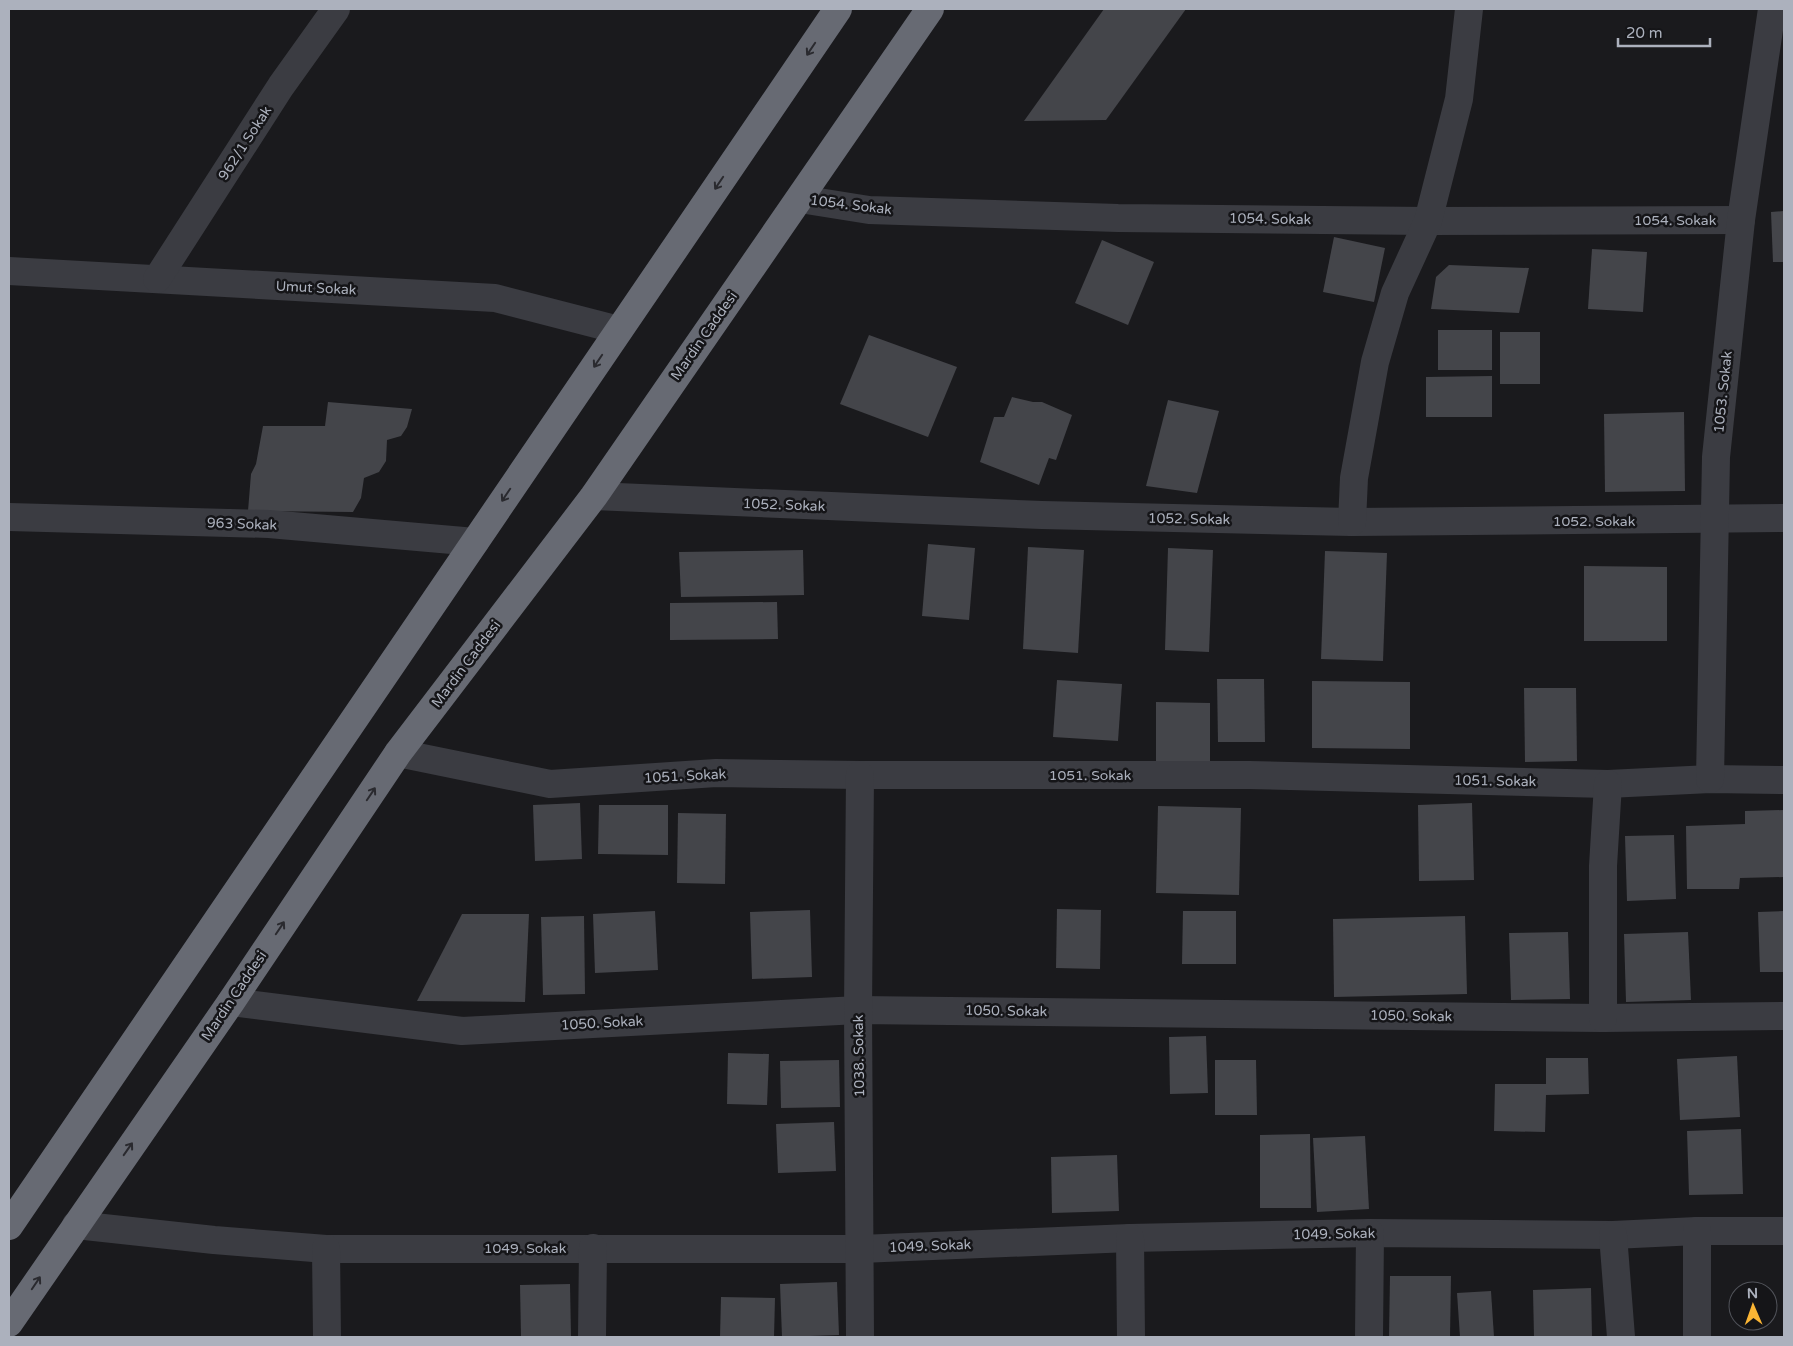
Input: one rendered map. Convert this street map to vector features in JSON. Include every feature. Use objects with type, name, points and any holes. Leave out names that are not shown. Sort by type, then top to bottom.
[{"type":"highway","points":[[9,1226],[838,9]]},
{"type":"highway","name":"Mardin Caddesi","points":[[9,1323],[231,1002],[398,752],[594,496],[930,9]]},
{"type":"street","name":"962/1 Sokak","points":[[157,279],[282,86],[336,9]]},
{"type":"street","points":[[1352,522],[1354,478],[1375,362],[1395,293],[1428,221],[1459,99],[1469,9]]},
{"type":"street","name":"1053. Sokak","points":[[1710,779],[1716,457],[1741,220],[1772,9]]},
{"type":"street","name":"1054. Sokak","points":[[800,199],[878,210],[1118,218],[1428,221],[1741,220]]},
{"type":"street","name":"Umut Sokak","points":[[9,271],[495,298],[619,330]]},
{"type":"street","name":"1052. Sokak","points":[[594,496],[1042,515],[1352,522],[1784,518]]},
{"type":"street","name":"963 Sokak","points":[[9,517],[269,524],[475,542]]},
{"type":"street","name":"1051. Sokak","points":[[398,752],[550,784],[716,773],[1249,775],[1608,784],[1710,779],[1784,780]]},
{"type":"street","name":"1038. Sokak","points":[[860,775],[858,1010],[860,1337]]},
{"type":"street","points":[[1603,1018],[1603,866],[1608,784]]},
{"type":"street","name":"1050. Sokak","points":[[231,1002],[462,1031],[858,1010],[1603,1018],[1784,1016]]},
{"type":"street","name":"1049. Sokak","points":[[76,1225],[214,1240],[326,1249],[860,1249],[1130,1238],[1370,1233],[1613,1235],[1697,1231],[1784,1231]]},
{"type":"street","points":[[1697,1231],[1697,1337]]},
{"type":"street","points":[[1369,1337],[1370,1233]]},
{"type":"street","points":[[1613,1235],[1622,1337]]},
{"type":"street","points":[[1130,1238],[1131,1337]]},
{"type":"street","points":[[592,1337],[593,1248]]},
{"type":"street","points":[[326,1249],[327,1337]]},
{"type":"building","points":[[1104,9],[1186,9],[1106,120],[1024,121]]},
{"type":"building","points":[[1784,211],[1784,262],[1773,262],[1771,212]]},
{"type":"building","points":[[1334,237],[1385,248],[1374,302],[1323,292]]},
{"type":"building","points":[[1102,240],[1154,262],[1128,325],[1075,303]]},
{"type":"building","points":[[1592,249],[1647,252],[1643,312],[1588,309]]},
{"type":"building","points":[[1449,265],[1529,268],[1519,313],[1431,309],[1436,277]]},
{"type":"building","points":[[1438,330],[1492,330],[1492,370],[1438,370]]},
{"type":"building","points":[[1500,332],[1540,332],[1540,384],[1500,384]]},
{"type":"building","points":[[869,335],[957,367],[928,437],[840,404]]},
{"type":"building","points":[[1492,376],[1492,417],[1426,417],[1426,377]]},
{"type":"building","points":[[1012,397],[1042,402],[1072,415],[1056,460],[1049,458],[1039,485],[980,462],[994,417],[1004,417]]},
{"type":"building","points":[[1168,400],[1219,411],[1197,493],[1146,486]]},
{"type":"building","points":[[328,402],[412,409],[407,427],[401,436],[387,440],[386,461],[379,472],[364,478],[361,498],[353,512],[248,511],[251,474],[256,464],[263,426],[325,426]]},
{"type":"building","points":[[1684,412],[1685,491],[1605,492],[1604,414]]},
{"type":"building","points":[[928,544],[975,548],[969,620],[922,616]]},
{"type":"building","points":[[1028,547],[1084,550],[1078,653],[1023,649]]},
{"type":"building","points":[[1168,548],[1213,550],[1209,652],[1165,650]]},
{"type":"building","points":[[803,550],[804,595],[681,597],[679,552]]},
{"type":"building","points":[[1325,551],[1387,553],[1383,661],[1321,659]]},
{"type":"building","points":[[1584,566],[1667,567],[1667,641],[1584,641]]},
{"type":"building","points":[[777,602],[778,639],[670,640],[670,603]]},
{"type":"building","points":[[1217,679],[1264,679],[1265,742],[1218,742]]},
{"type":"building","points":[[1057,680],[1122,684],[1118,741],[1053,737]]},
{"type":"building","points":[[1312,681],[1410,682],[1410,749],[1312,748]]},
{"type":"building","points":[[1524,688],[1576,688],[1577,761],[1525,762]]},
{"type":"building","points":[[1156,702],[1210,703],[1210,761],[1156,761]]},
{"type":"building","points":[[580,803],[582,859],[535,861],[533,805]]},
{"type":"building","points":[[1472,803],[1474,880],[1419,881],[1418,805]]},
{"type":"building","points":[[599,805],[668,805],[668,855],[598,854]]},
{"type":"building","points":[[1158,806],[1241,808],[1239,895],[1156,893]]},
{"type":"building","points":[[1784,810],[1784,877],[1740,878],[1739,889],[1687,889],[1686,826],[1745,824],[1745,811]]},
{"type":"building","points":[[678,813],[726,814],[725,884],[677,883]]},
{"type":"building","points":[[1674,835],[1676,899],[1627,901],[1625,836]]},
{"type":"building","points":[[1057,909],[1101,910],[1100,969],[1056,968]]},
{"type":"building","points":[[810,910],[812,977],[752,979],[750,912]]},
{"type":"building","points":[[655,911],[658,970],[595,973],[593,914]]},
{"type":"building","points":[[1183,911],[1236,911],[1236,964],[1182,964]]},
{"type":"building","points":[[1784,911],[1784,972],[1760,972],[1758,912]]},
{"type":"building","points":[[462,914],[529,914],[525,1002],[417,1001]]},
{"type":"building","points":[[584,916],[585,994],[543,995],[541,917]]},
{"type":"building","points":[[1465,916],[1467,994],[1334,997],[1333,919]]},
{"type":"building","points":[[1568,932],[1570,999],[1511,1000],[1509,933]]},
{"type":"building","points":[[1688,932],[1691,1000],[1626,1002],[1624,934]]},
{"type":"building","points":[[1206,1036],[1208,1093],[1170,1094],[1169,1037]]},
{"type":"building","points":[[728,1053],[769,1054],[767,1105],[727,1104]]},
{"type":"building","points":[[1737,1056],[1740,1117],[1680,1120],[1677,1059]]},
{"type":"building","points":[[1546,1058],[1588,1058],[1589,1094],[1546,1095],[1545,1132],[1494,1131],[1495,1084],[1546,1084]]},
{"type":"building","points":[[839,1060],[840,1107],[781,1108],[780,1061]]},
{"type":"building","points":[[1215,1060],[1256,1060],[1257,1115],[1215,1115]]},
{"type":"building","points":[[834,1122],[836,1171],[778,1173],[776,1124]]},
{"type":"building","points":[[1741,1129],[1743,1194],[1689,1195],[1687,1131]]},
{"type":"building","points":[[1310,1134],[1311,1208],[1260,1208],[1260,1135]]},
{"type":"building","points":[[1365,1136],[1369,1209],[1317,1212],[1313,1138]]},
{"type":"building","points":[[1117,1155],[1119,1211],[1052,1213],[1051,1157]]},
{"type":"building","points":[[1390,1276],[1451,1276],[1450,1337],[1389,1337]]},
{"type":"building","points":[[837,1282],[839,1335],[782,1337],[780,1284]]},
{"type":"building","points":[[570,1284],[571,1337],[521,1337],[520,1285]]},
{"type":"building","points":[[1591,1288],[1592,1337],[1534,1337],[1533,1290]]},
{"type":"building","points":[[1491,1291],[1494,1337],[1460,1337],[1457,1293]]},
{"type":"building","points":[[721,1297],[775,1298],[774,1337],[720,1337]]}]
